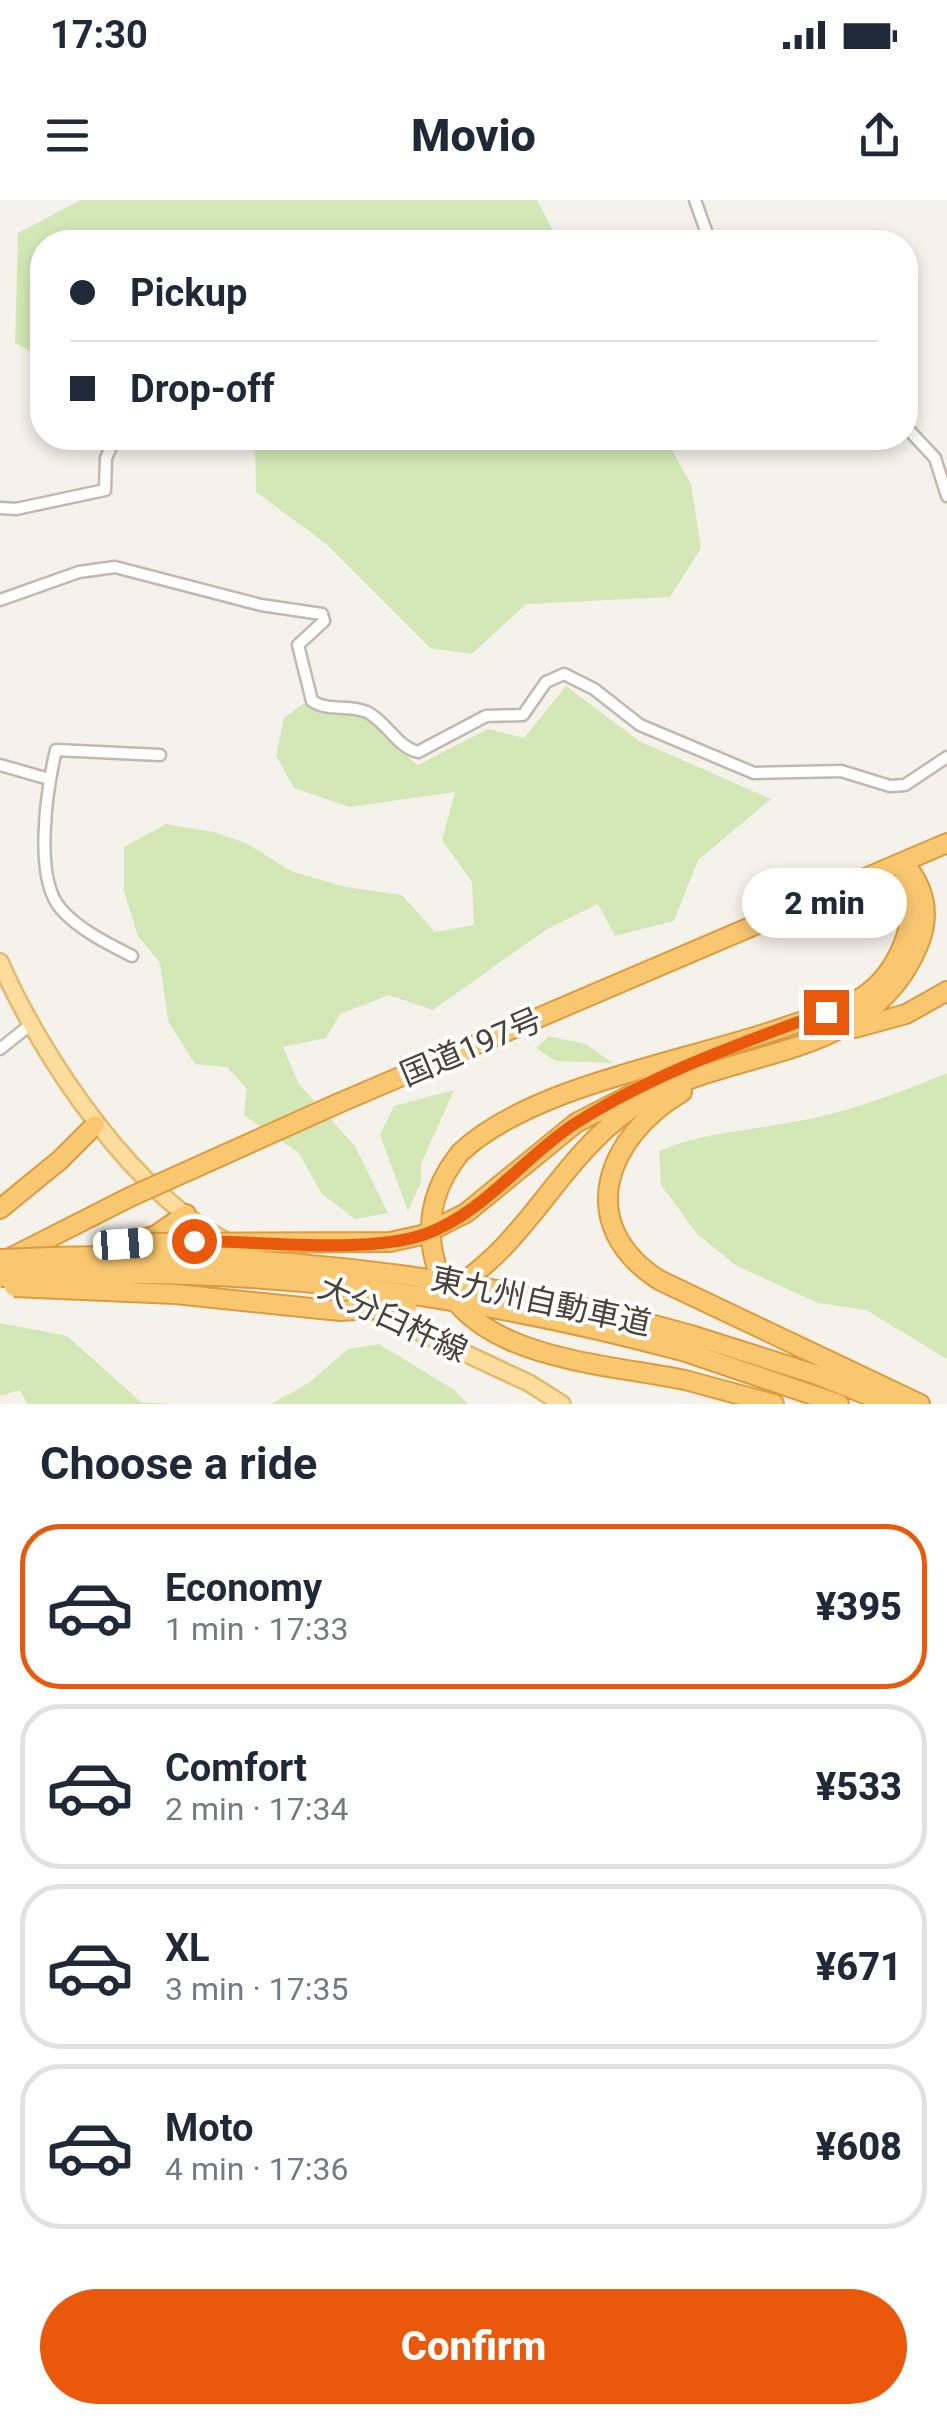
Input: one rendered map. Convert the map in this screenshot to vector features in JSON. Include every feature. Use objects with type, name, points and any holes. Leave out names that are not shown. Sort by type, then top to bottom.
[{"type":"highway","name":"国道197号","points":[[0,1260],[338,1103],[947,844]]},
{"type":"highway","points":[[774,1404],[685,1380],[528,1347],[494,1334],[460,1306],[435,1262],[430,1220],[436,1193],[460,1153],[498,1124],[532,1107],[584,1088],[726,1048],[862,997],[894,962],[910,921],[903,862]]},
{"type":"highway","points":[[833,1033],[879,1004],[900,979],[920,940],[926,917],[923,894],[916,876],[903,862]]},
{"type":"highway","points":[[715,942],[787,921],[880,883],[901,892],[910,921]]},
{"type":"highway","points":[[0,1287],[175,1294],[340,1312],[407,1308],[444,1294],[499,1255],[588,1146],[628,1110],[660,1092],[833,1033],[906,1014],[947,991]]},
{"type":"highway","points":[[0,1260],[154,1242],[390,1242],[422,1235],[466,1214],[576,1123],[726,1048]]},
{"type":"highway","points":[[732,1069],[669,1100],[631,1134],[610,1177],[608,1210],[616,1237],[633,1260],[660,1280],[920,1404]]},
{"type":"highway","points":[[0,1209],[60,1160],[95,1124]]},
{"type":"highway","points":[[0,1287],[156,1235],[186,1214]]},
{"type":"highway","name":"東九州自動車道","points":[[0,1260],[146,1254],[338,1264],[492,1286],[688,1344],[839,1404]]},
{"type":"highway","name":"東九州自動車道","points":[[0,1278],[146,1272],[336,1283],[491,1305],[688,1344],[814,1374],[890,1404]]},
{"type":"main road","name":"大分臼杵線","points":[[0,962],[30,1026],[95,1124],[186,1214],[221,1238],[529,1383],[562,1404]]},
{"type":"street","points":[[696,200],[706,230]]},
{"type":"street","points":[[918,440],[935,458],[947,496]]},
{"type":"street","points":[[0,508],[16,509],[105,490],[110,450]]},
{"type":"street","points":[[0,600],[79,572],[115,567],[261,604],[322,614],[324,621],[298,645],[312,701],[323,708],[354,708],[370,714],[407,750],[418,752],[486,716],[523,715],[546,682],[564,674],[594,689],[640,726],[754,773],[841,771],[890,786],[905,785],[947,758]]},
{"type":"street","points":[[132,956],[76,921],[54,899],[44,864],[49,779],[56,750],[160,755]]},
{"type":"street","points":[[0,765],[49,779]]},
{"type":"street","points":[[0,1049],[30,1026]]},
{"type":"green space","points":[[81,200],[537,200],[553,230],[30,230],[30,351],[15,343],[18,233]]},
{"type":"green space","points":[[255,450],[672,450],[691,484],[701,548],[670,597],[526,604],[472,654],[430,648],[325,543],[256,492]]},
{"type":"green space","points":[[566,686],[639,741],[771,799],[698,860],[674,921],[615,936],[598,904],[547,929],[433,1010],[389,995],[340,1014],[326,1038],[283,1047],[299,1084],[355,1146],[388,1213],[355,1219],[321,1193],[299,1153],[244,1115],[247,1089],[227,1067],[195,1064],[168,1021],[160,963],[138,936],[124,891],[124,847],[166,824],[214,832],[248,844],[291,871],[345,887],[402,895],[435,932],[474,925],[472,882],[442,840],[455,792],[350,807],[294,788],[276,756],[284,718],[303,704],[366,704],[383,736],[418,765],[488,729],[524,738]]},
{"type":"green space","points":[[549,1036],[586,1044],[613,1063],[555,1061],[536,1048]]},
{"type":"green space","points":[[947,1073],[947,1359],[866,1310],[818,1303],[737,1266],[698,1235],[661,1185],[659,1151],[709,1136],[833,1113]]},
{"type":"green space","points":[[454,1090],[421,1164],[421,1182],[408,1211],[380,1135],[394,1106]]},
{"type":"green space","points":[[0,1323],[67,1336],[141,1402],[174,1404],[27,1404],[20,1390],[0,1396]]},
{"type":"green space","points":[[379,1344],[453,1389],[468,1404],[271,1404],[310,1382],[348,1349]]},
{"type":"route","points":[[194,1241],[370,1243],[422,1235],[466,1214],[557,1136],[616,1100],[726,1048],[826,1012]]}]
